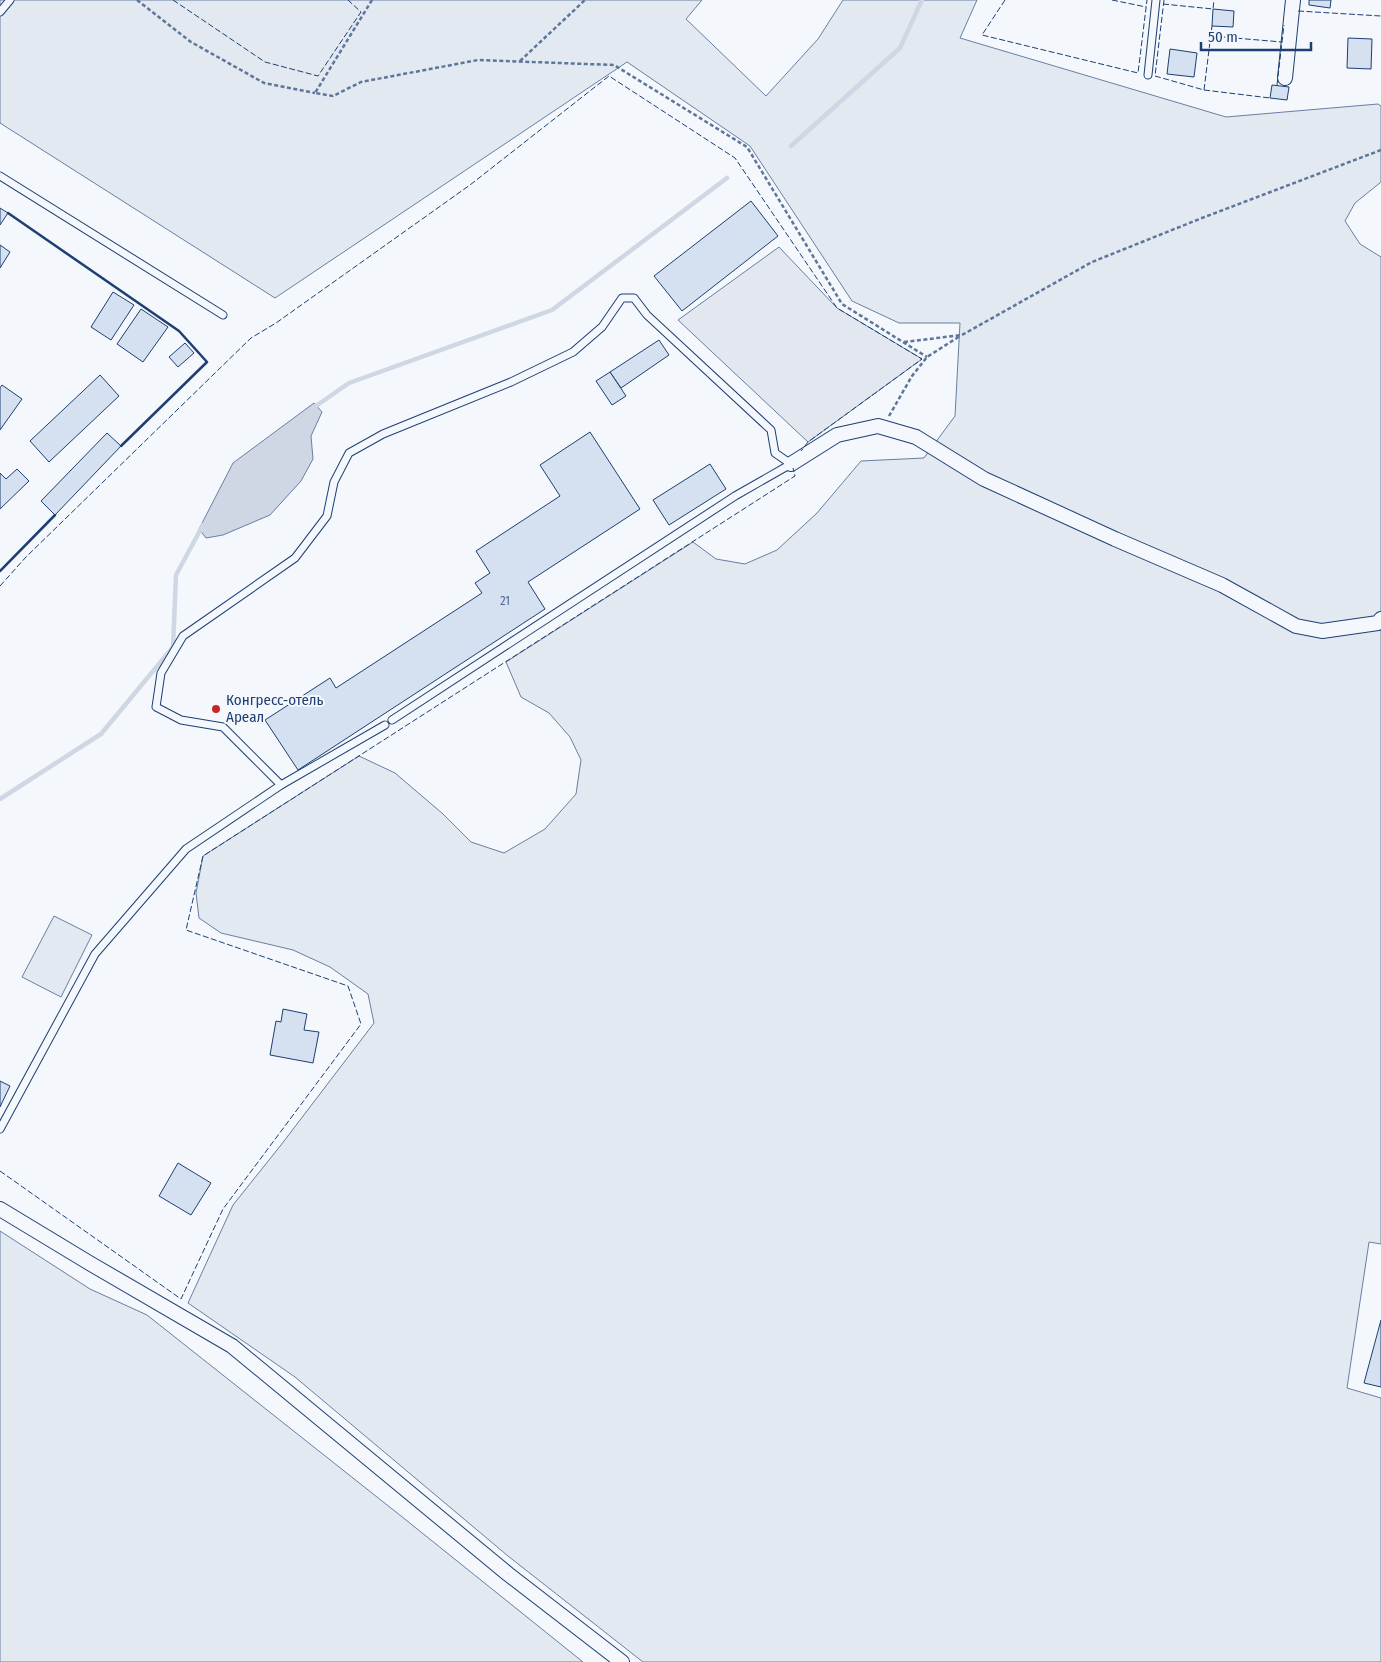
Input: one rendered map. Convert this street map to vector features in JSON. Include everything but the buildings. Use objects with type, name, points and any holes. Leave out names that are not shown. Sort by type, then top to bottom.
[{"type":"street","points":[[1285,78],[1294,0]]},
{"type":"street","points":[[791,464],[837,435],[878,426],[916,436],[984,479],[1115,539],[1222,585],[1296,626],[1322,631],[1378,623],[1381,619]]},
{"type":"street","points":[[0,1209],[90,1264],[232,1346],[501,1568],[622,1662]]},
{"type":"lane","points":[[0,12],[10,0]]},
{"type":"lane","points":[[1148,75],[1156,0]]},
{"type":"lane","points":[[0,176],[223,315]]},
{"type":"lane","points":[[281,785],[224,727],[180,720],[156,707],[161,673],[183,636],[295,558],[327,516],[334,482],[349,453],[383,434],[511,382],[572,352],[602,327],[622,298],[634,298],[648,315],[771,430],[775,454],[791,464],[735,496],[392,720]]},
{"type":"lane","points":[[0,1129],[95,954],[186,849],[281,785],[385,725]]},
{"type":"path","points":[[137,0],[191,42],[264,83],[333,96],[360,82],[478,60],[614,65],[747,147],[842,304],[927,357]]},
{"type":"path","points":[[315,93],[372,0]]},
{"type":"path","points":[[520,62],[585,0]]},
{"type":"path","points":[[878,426],[887,419],[912,376],[927,357],[962,335],[1092,262],[1379,151]]},
{"type":"path","points":[[902,342],[962,335]]},
{"type":"shaded area","points":[[0,0],[702,0],[686,19],[766,96],[818,39],[843,0],[977,0],[960,38],[1226,117],[1378,104],[1381,106],[1381,182],[1355,203],[1345,221],[1360,244],[1381,257],[1381,1244],[1369,1242],[1347,1388],[1381,1398],[1381,1662],[643,1662],[508,1556],[295,1377],[188,1303],[233,1205],[374,1023],[368,994],[330,967],[293,950],[221,933],[199,918],[196,893],[203,856],[359,756],[395,773],[443,814],[471,842],[504,853],[545,829],[576,794],[581,760],[570,737],[549,713],[521,697],[506,662],[693,542],[716,559],[745,564],[777,550],[817,513],[861,461],[924,458],[955,416],[960,323],[899,323],[852,301],[750,146],[627,62],[275,298],[0,123]]},
{"type":"shaded area","points":[[779,247],[837,308],[922,359],[808,442],[678,320]]},
{"type":"shaded area","points":[[314,403],[322,412],[311,436],[313,459],[301,481],[270,515],[223,535],[206,538],[199,529],[233,463]]},
{"type":"shaded area","points":[[54,916],[92,935],[61,997],[22,977]]},
{"type":"shaded area","points":[[0,1231],[90,1289],[147,1315],[583,1662],[0,1662]]},
{"type":"waterway","points":[[791,146],[900,48],[922,0]]},
{"type":"waterway","points":[[313,408],[349,383],[552,310],[727,178]]},
{"type":"waterway","points":[[0,799],[101,734],[173,647],[176,575],[203,525]]},
{"type":"fence","points":[[173,0],[265,62],[318,76],[361,12],[348,0]]},
{"type":"fence","points":[[1005,0],[982,35],[1138,73],[1147,0]]},
{"type":"fence","points":[[1112,0],[1146,7]]},
{"type":"fence","points":[[1164,0],[1155,76],[1204,90],[1270,98]]},
{"type":"fence","points":[[1163,4],[1213,9],[1214,0]]},
{"type":"fence","points":[[1298,11],[1381,16]]},
{"type":"fence","points":[[1277,85],[1284,25]]},
{"type":"fence","points":[[1204,90],[1212,26]]},
{"type":"fence","points":[[1211,36],[1282,42]]},
{"type":"fence","points":[[0,586],[26,557],[251,338],[276,323],[470,185],[609,76],[735,158],[837,308],[922,359],[808,442],[801,451]]},
{"type":"fence","points":[[0,1171],[181,1299],[223,1209],[361,1024],[348,986],[186,930],[203,856],[795,476],[793,468]]},
{"type":"wall","points":[[8,213],[179,331],[207,362],[121,446]]},
{"type":"wall","points":[[0,571],[55,515]]},
{"type":"place","name":"Конгресс-отель Ареал","points":[[216,709]]}]
